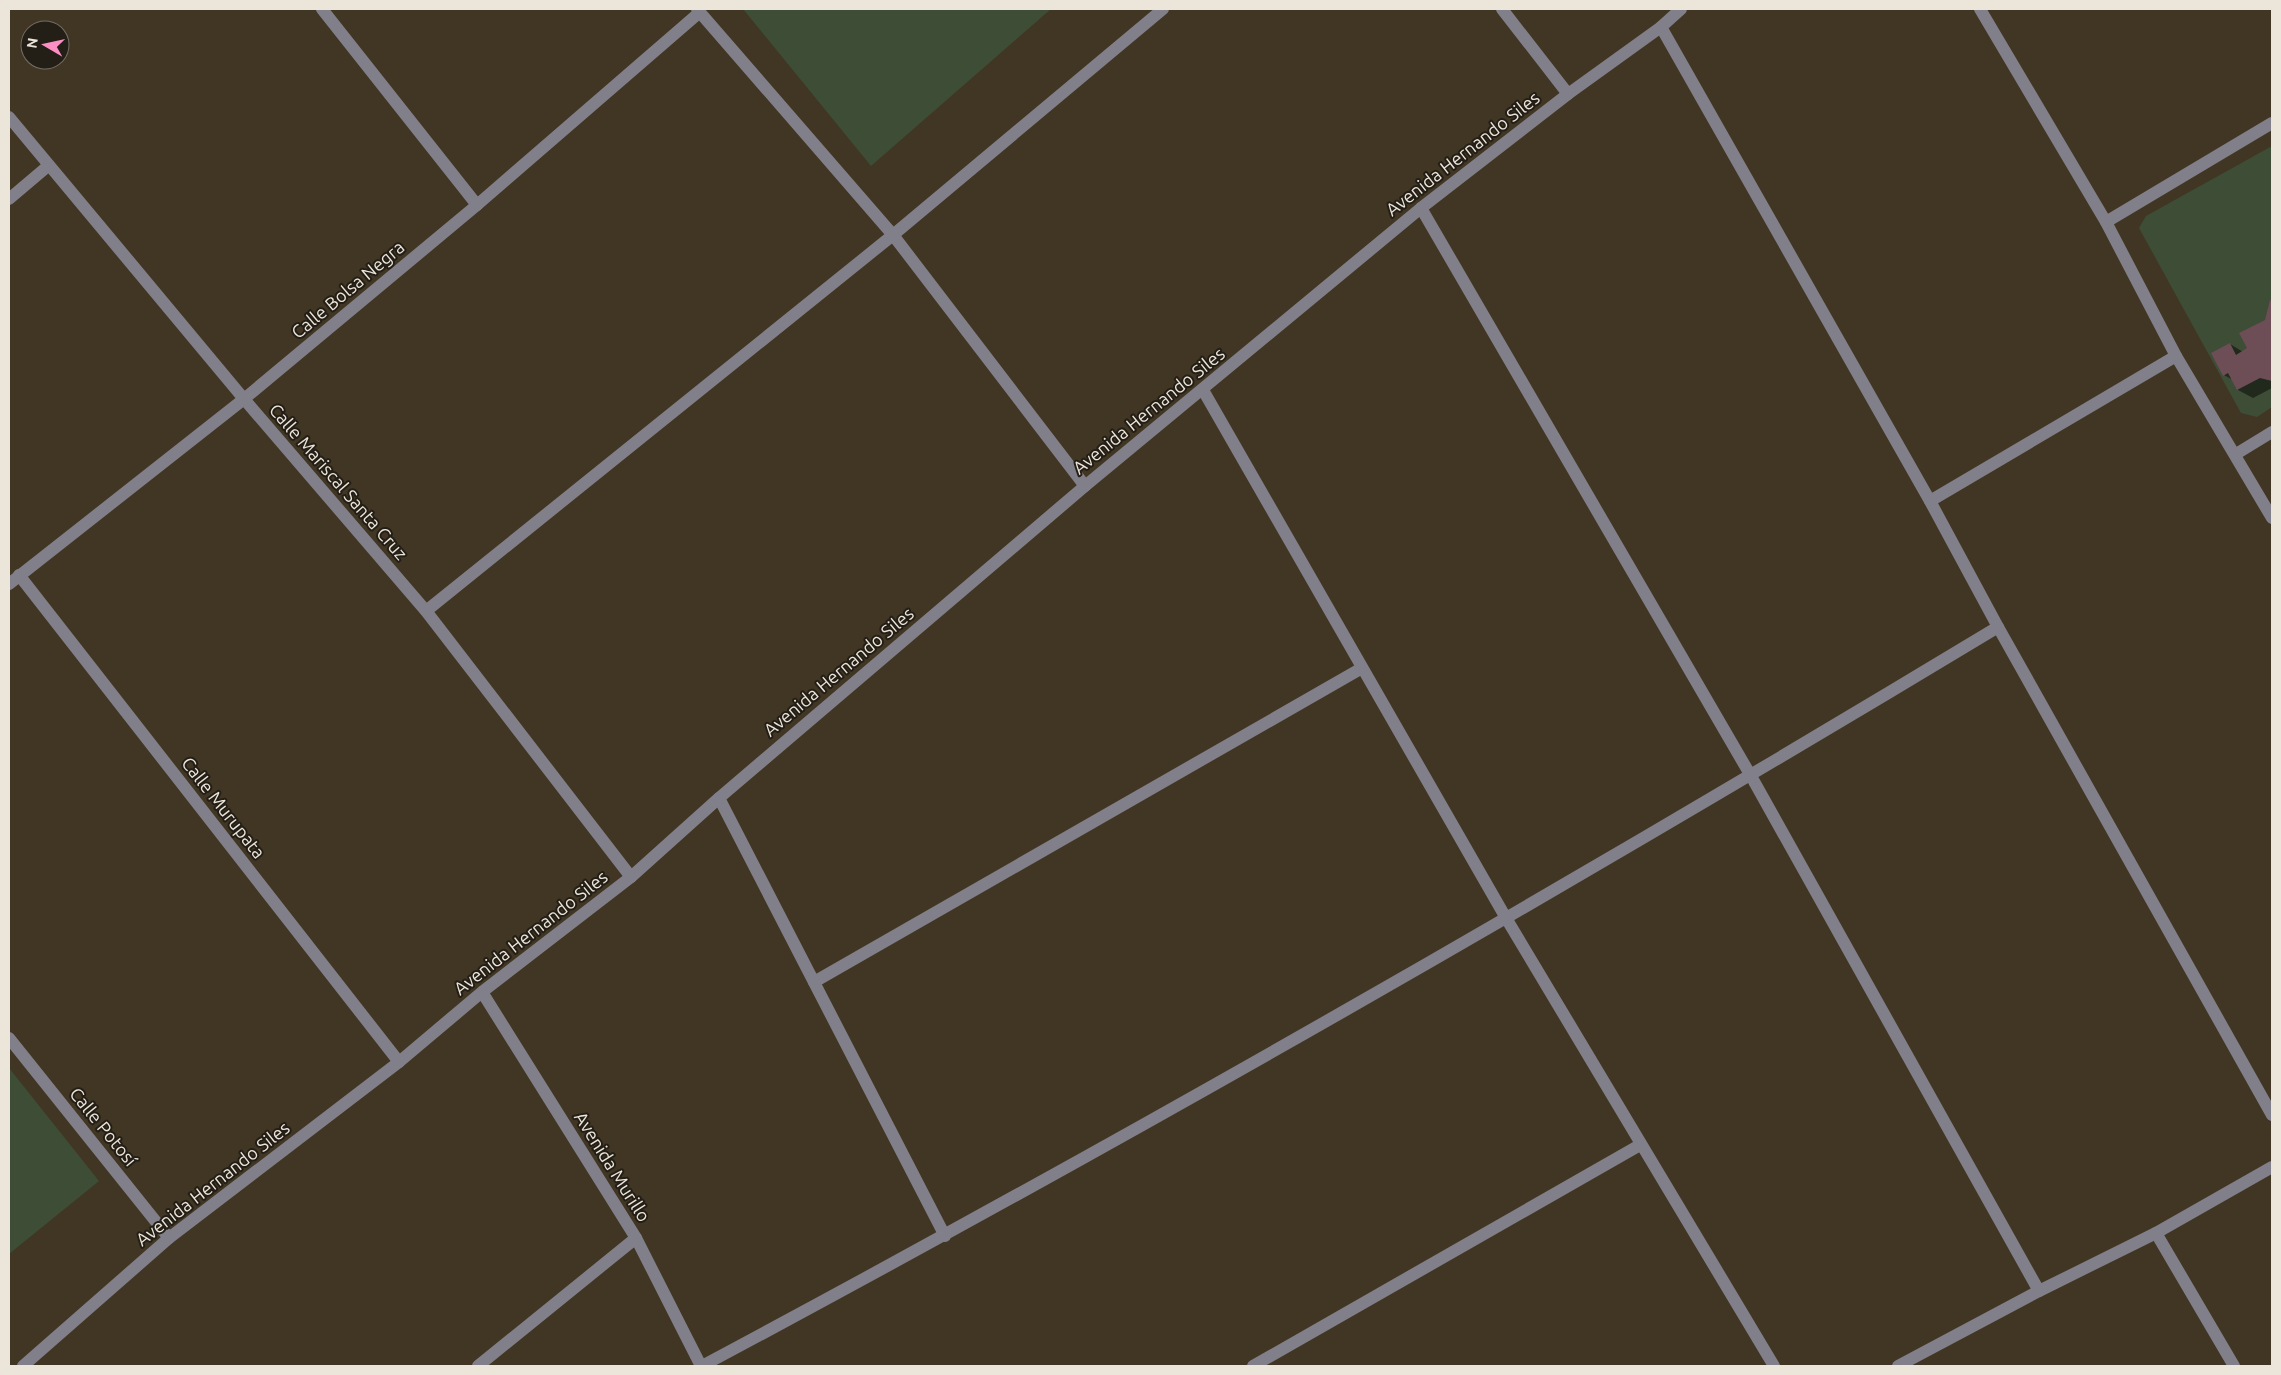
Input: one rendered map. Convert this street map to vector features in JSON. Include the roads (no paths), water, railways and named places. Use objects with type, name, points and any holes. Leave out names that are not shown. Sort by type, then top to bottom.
[{"type":"street","points":[[322,9],[477,205]]},
{"type":"street","points":[[426,611],[893,234],[1163,9]]},
{"type":"street","points":[[1502,9],[1568,94]]},
{"type":"street","name":"Avenida Hernando Siles","points":[[23,1366],[169,1238],[399,1062],[482,992],[631,877],[719,798],[1086,486],[1421,208],[1568,94],[1661,27],[1681,9]]},
{"type":"street","points":[[1980,9],[2106,222],[2176,356],[2236,454],[2272,518]]},
{"type":"street","points":[[698,10],[893,234],[1086,486]]},
{"type":"street","name":"Calle Bolsa Negra","points":[[9,584],[244,399],[477,205],[698,10]]},
{"type":"street","points":[[1661,27],[1930,500],[1998,627],[2272,1115]]},
{"type":"street","name":"Calle Mariscal Santa Cruz","points":[[9,117],[244,399],[426,611],[631,877]]},
{"type":"street","points":[[2106,222],[2272,123]]},
{"type":"street","points":[[9,199],[48,166]]},
{"type":"street","points":[[1421,208],[1751,776],[2039,1291]]},
{"type":"street","points":[[1930,500],[2176,356]]},
{"type":"street","points":[[1203,390],[1506,918],[1640,1145],[1774,1366]]},
{"type":"street","points":[[2236,454],[2272,432]]},
{"type":"street","name":"Calle Murupata","points":[[19,575],[399,1062]]},
{"type":"street","points":[[701,1366],[945,1236],[1506,918],[1751,776],[1998,627]]},
{"type":"street","points":[[814,982],[1362,668]]},
{"type":"street","points":[[719,798],[945,1236]]},
{"type":"street","name":"Avenida Murillo","points":[[482,992],[636,1238],[701,1366]]},
{"type":"street","name":"Calle Potosí","points":[[9,1038],[169,1238]]},
{"type":"street","points":[[1253,1366],[1640,1145]]},
{"type":"street","points":[[1898,1366],[1924,1361],[2039,1291],[2156,1233],[2272,1167]]},
{"type":"street","points":[[2156,1233],[2234,1366]]},
{"type":"street","points":[[478,1366],[636,1238]]}]
